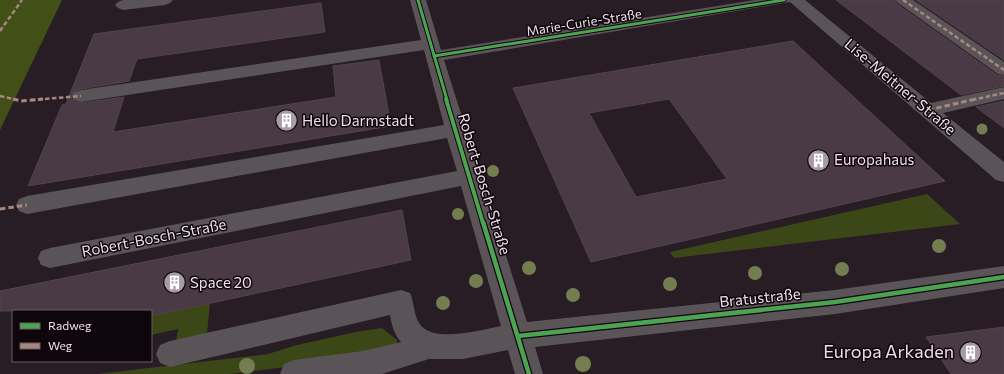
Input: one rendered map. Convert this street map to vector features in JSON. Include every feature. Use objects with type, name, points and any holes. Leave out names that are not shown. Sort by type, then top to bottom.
[{"type":"street","points":[[123,5],[164,0]]},
{"type":"street","name":"Robert-Bosch-Straße","points":[[418,0],[454,130],[529,374]]},
{"type":"street","name":"Marie-Curie-Straße","points":[[81,96],[433,50],[784,0]]},
{"type":"street","name":"Lise-Meitner-Straße","points":[[796,0],[1004,174]]},
{"type":"street","points":[[903,0],[1004,70]]},
{"type":"street","points":[[928,110],[1004,93]]},
{"type":"street","points":[[27,205],[454,130]]},
{"type":"street","name":"Robert-Bosch-Straße","points":[[50,258],[469,177]]},
{"type":"street","name":"Bratustraße","points":[[518,336],[835,302],[1004,277]]},
{"type":"street","points":[[170,354],[401,301],[406,328],[416,339],[429,346]]},
{"type":"street","points":[[294,374],[359,365],[399,357],[429,346],[463,346],[518,336]]},
{"type":"green space","points":[[0,0],[62,0],[0,130]]},
{"type":"green space","points":[[927,194],[960,224],[674,258],[670,252]]},
{"type":"green space","points":[[210,303],[207,334],[176,341],[178,329],[152,335],[152,316]]},
{"type":"green space","points":[[382,328],[397,340],[397,344],[368,357],[230,374],[97,374],[268,354],[297,345]]},
{"type":"building","points":[[836,0],[894,0],[897,4],[997,75],[1004,76],[1004,86],[961,95]]},
{"type":"building","points":[[916,0],[1004,0],[1004,60]]},
{"type":"building","name":"Hello Darmstadt","points":[[321,3],[325,32],[137,59],[129,81],[81,89],[74,91],[71,97],[74,101],[81,103],[124,97],[113,132],[336,97],[333,66],[379,60],[391,126],[28,186],[62,105],[66,104],[94,34]]},
{"type":"building","name":"Europahaus","points":[[793,41],[945,181],[591,262],[513,88]],"holes":[[[669,99],[727,179],[636,197],[589,113]]]},
{"type":"building","points":[[1004,101],[1004,128],[976,107]]},
{"type":"building","name":"Space 20","points":[[402,210],[411,260],[152,316],[152,310],[0,311],[0,291]]},
{"type":"building","name":"Europa Arkaden","points":[[1004,327],[1004,374],[951,374],[926,337]]},
{"type":"marked path","points":[[0,31],[22,0]]},
{"type":"marked path","points":[[903,0],[1004,70]]},
{"type":"marked path","points":[[928,110],[1004,93]]},
{"type":"marked path","points":[[0,96],[21,101],[81,96]]},
{"type":"marked path","points":[[0,209],[27,205]]},
{"type":"cycle path","points":[[418,0],[455,130],[529,374]]},
{"type":"cycle path","points":[[434,56],[784,0]]},
{"type":"cycle path","points":[[518,336],[835,302],[1004,277]]},
{"type":"place","name":"Hello Darmstadt","points":[[287,121]]},
{"type":"place","name":"Europahaus","points":[[818,160]]},
{"type":"place","name":"Space 20","points":[[174,283]]},
{"type":"place","name":"Europa Arkaden","points":[[970,352]]}]
